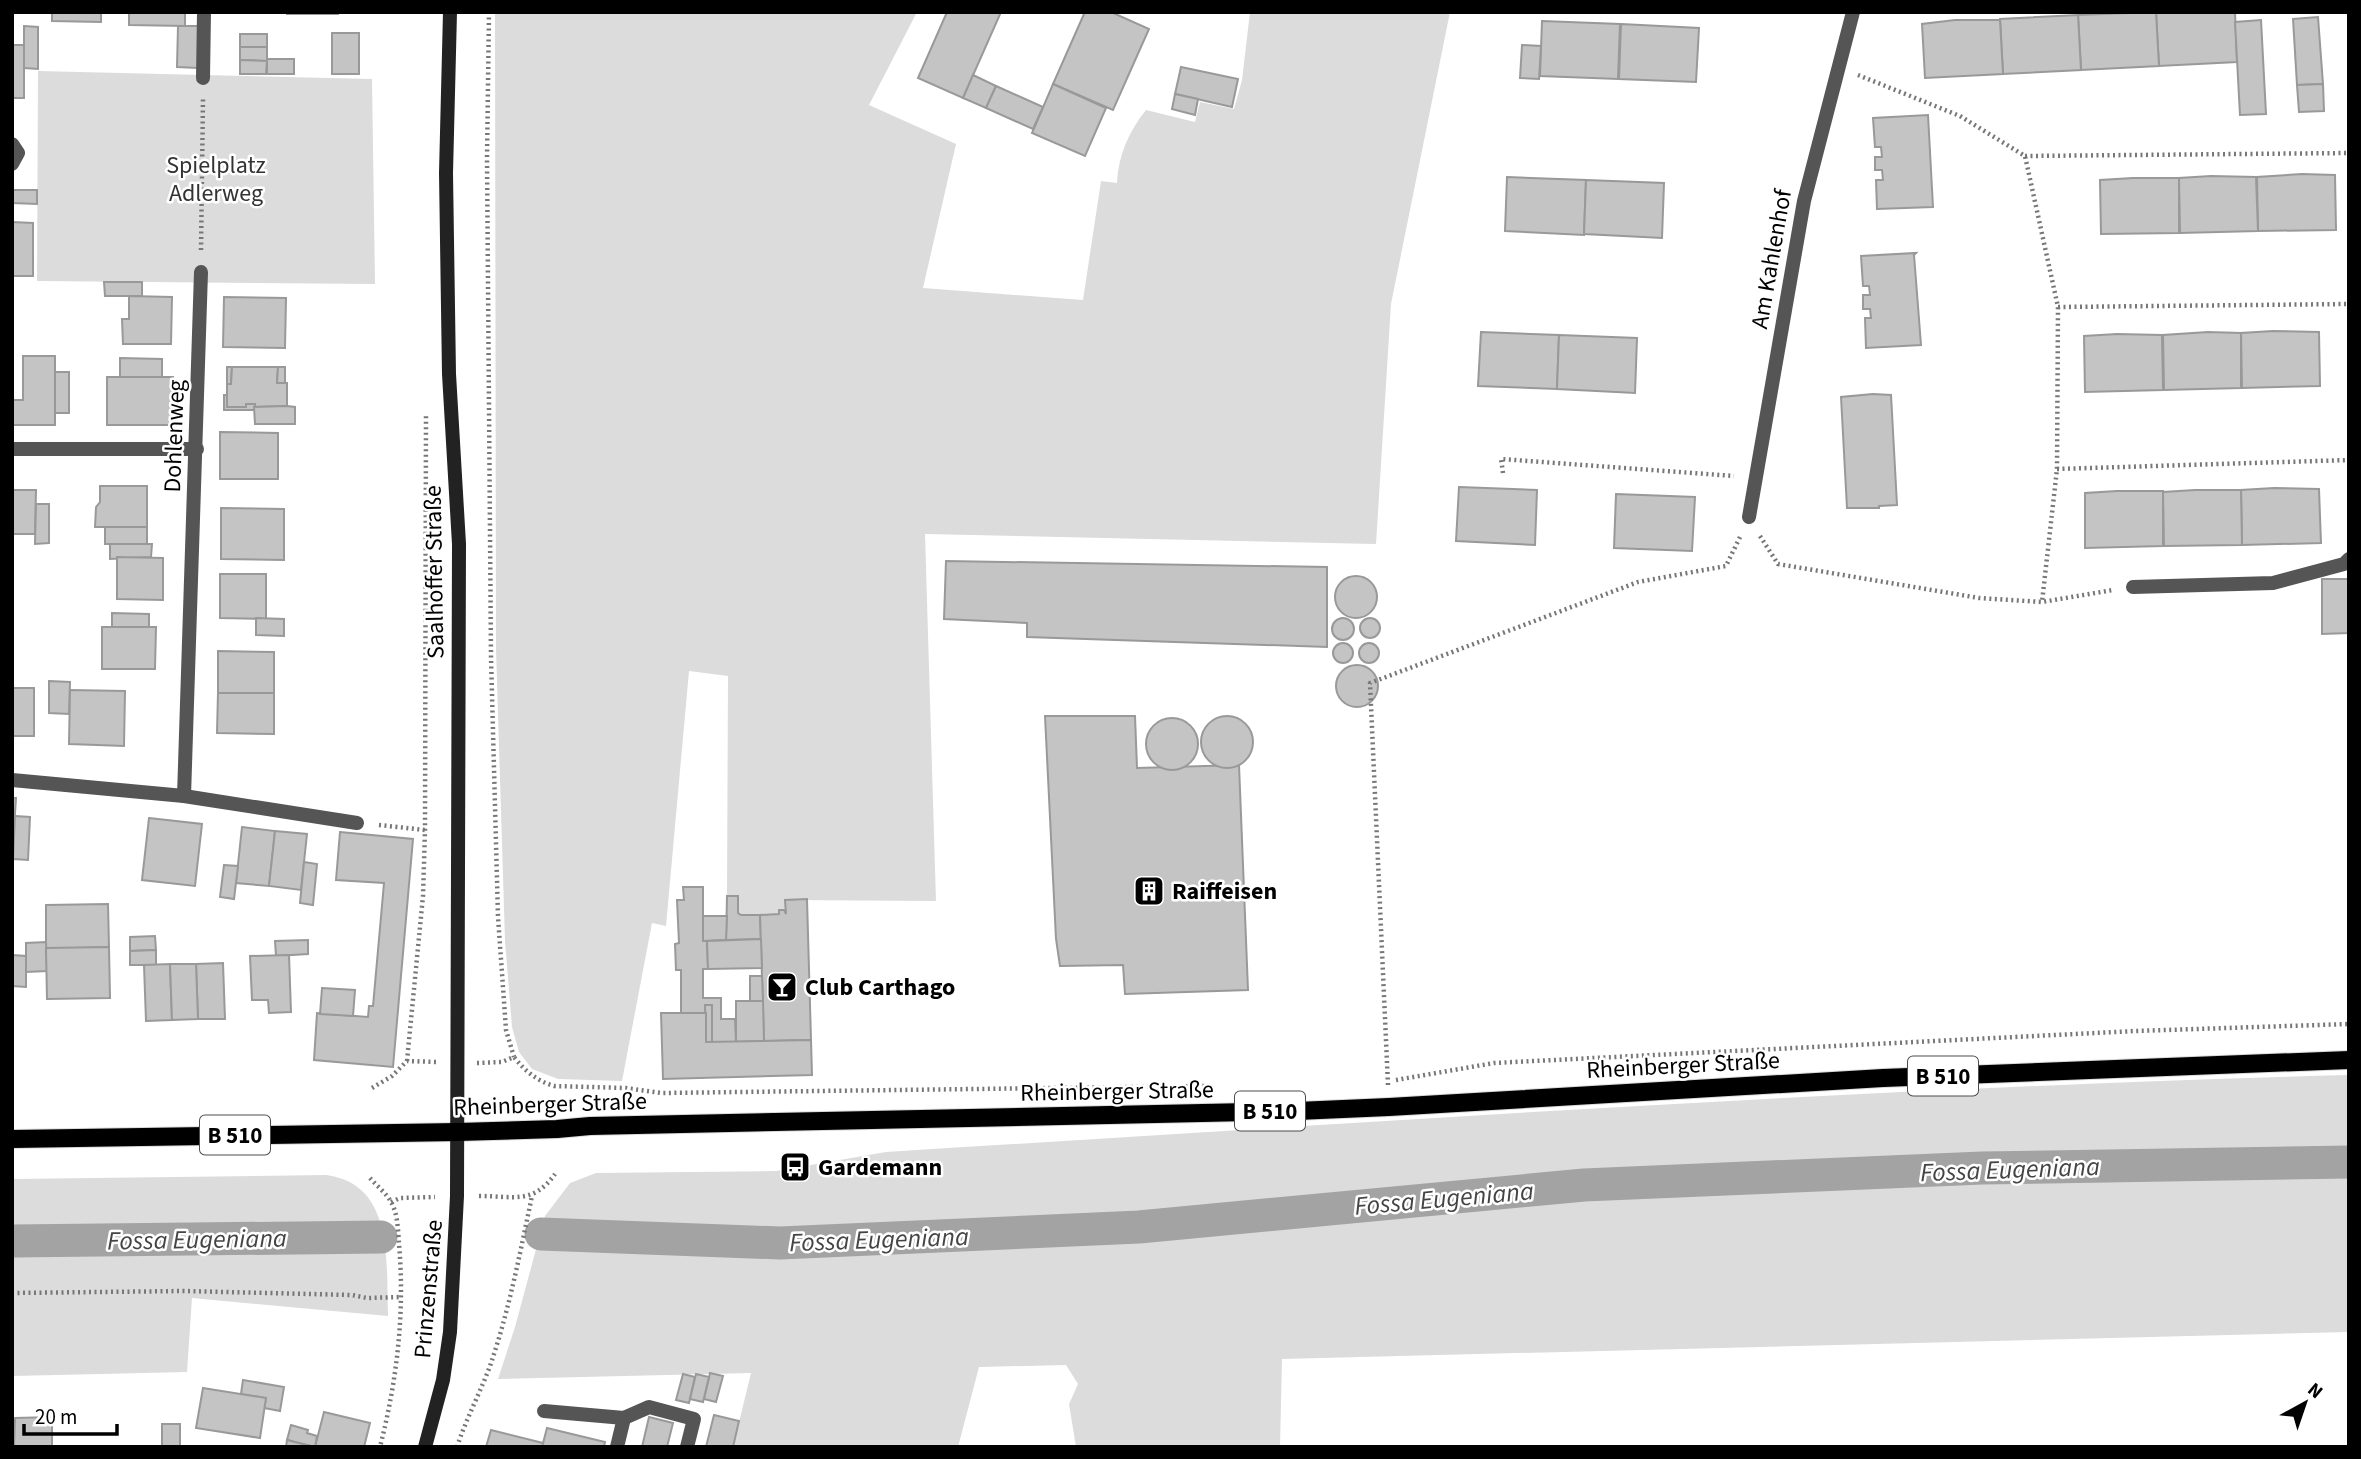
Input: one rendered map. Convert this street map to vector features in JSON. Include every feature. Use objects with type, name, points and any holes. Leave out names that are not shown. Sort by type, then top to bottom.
[{"type":"main road","name":"Saalhoffer Straße","points":[[450,12],[446,173],[449,374],[459,544],[458,1132]]},
{"type":"main road","name":"Rheinberger Straße","points":[[12,1139],[458,1132],[604,1125],[1002,1118],[1389,1107],[1883,1078],[2349,1060]]},
{"type":"main road","name":"Prinzenstraße","points":[[425,1447],[443,1380],[450,1332],[458,1132]]},
{"type":"street","points":[[203,78],[204,12]]},
{"type":"street","name":"Am Kahlenhof","points":[[1749,517],[1804,201],[1853,12]]},
{"type":"street","points":[[12,144],[18,153],[12,164]]},
{"type":"street","name":"Dohlenweg","points":[[184,796],[201,272]]},
{"type":"street","points":[[12,449],[197,449]]},
{"type":"street","points":[[2133,587],[2273,583],[2344,564],[2349,559]]},
{"type":"street","points":[[12,780],[184,796],[357,822]]},
{"type":"street","points":[[544,1412],[624,1418],[649,1407],[694,1419],[687,1447]]},
{"type":"street","points":[[617,1447],[624,1418]]},
{"type":"path","points":[[489,12],[487,158],[491,657],[498,918],[506,1030],[514,1057],[530,1075],[554,1086],[626,1088],[650,1092],[1212,1086]]},
{"type":"path","points":[[1838,67],[1960,116],[2025,156],[2349,153]]},
{"type":"path","points":[[201,272],[203,78]]},
{"type":"path","points":[[2025,156],[2059,307],[2057,470],[2042,602]]},
{"type":"path","points":[[2059,307],[2349,304]]},
{"type":"path","points":[[372,1088],[392,1076],[407,1061],[423,896],[426,402]]},
{"type":"path","points":[[1503,473],[1502,459],[1756,478]]},
{"type":"path","points":[[2057,470],[2349,460]]},
{"type":"path","points":[[1749,517],[1778,564],[1979,598],[2042,602],[2133,587]]},
{"type":"path","points":[[1389,1107],[1370,683],[1638,582],[1726,566],[1749,517]]},
{"type":"path","points":[[357,822],[425,831]]},
{"type":"path","points":[[1374,1082],[1494,1063],[2135,1031],[2349,1024]]},
{"type":"path","points":[[407,1061],[502,1062],[514,1057]]},
{"type":"path","points":[[457,1447],[464,1423],[489,1368],[509,1307],[532,1196],[546,1187],[555,1174]]},
{"type":"path","points":[[370,1178],[391,1202],[396,1214],[401,1297],[397,1367],[380,1447]]},
{"type":"path","points":[[12,1293],[184,1292],[401,1297]]},
{"type":"green space","points":[[495,12],[917,12],[869,105],[956,144],[923,288],[1083,300],[1101,181],[1117,183],[1126,144],[1134,126],[1146,110],[1195,122],[1200,102],[1234,109],[1242,80],[1250,12],[1450,12],[1391,304],[1376,544],[925,534],[936,901],[786,900],[786,914],[784,910],[780,910],[779,914],[738,913],[738,896],[727,896],[728,676],[689,671],[666,926],[652,923],[622,1081],[558,1079],[532,1069],[519,1052],[512,1027],[505,941],[496,648]]},
{"type":"green space","name":"Spielplatz Adlerweg","points":[[38,71],[372,79],[375,284],[37,281]]},
{"type":"green space","points":[[2349,1075],[2349,1332],[1282,1359],[1280,1447],[1076,1447],[1069,1404],[1078,1384],[1066,1365],[979,1367],[958,1447],[733,1447],[751,1373],[498,1379],[545,1216],[570,1183],[596,1173],[776,1171],[886,1152],[1618,1107],[1983,1088]]},
{"type":"green space","points":[[326,1175],[348,1181],[365,1193],[375,1210],[386,1250],[388,1316],[192,1298],[187,1372],[12,1376],[12,1179]]},
{"type":"building","points":[[52,12],[101,12],[101,22],[52,21]]},
{"type":"building","points":[[129,12],[185,12],[185,26],[129,25]]},
{"type":"building","points":[[338,12],[338,14],[287,14]]},
{"type":"building","points":[[947,12],[1001,12],[963,98],[918,78]]},
{"type":"building","points":[[1081,12],[1111,12],[1149,29],[1113,110],[1053,84],[1084,14]]},
{"type":"building","points":[[2156,12],[2235,12],[2237,62],[2159,66]]},
{"type":"building","points":[[2156,12],[2159,66],[2081,70],[2078,15]]},
{"type":"building","points":[[2078,15],[2081,70],[2003,74],[2000,19]]},
{"type":"building","points":[[2318,17],[2323,84],[2297,85],[2293,19]]},
{"type":"building","points":[[1955,20],[2000,20],[2003,74],[1925,78],[1922,24]]},
{"type":"building","points":[[2261,20],[2266,114],[2240,115],[2235,22]]},
{"type":"building","points":[[1542,21],[1620,24],[1618,79],[1540,76]]},
{"type":"building","points":[[1621,24],[1699,28],[1696,82],[1619,79]]},
{"type":"building","points":[[24,26],[38,27],[38,69],[24,68]]},
{"type":"building","points":[[178,26],[198,26],[198,68],[177,67]]},
{"type":"building","points":[[332,33],[359,33],[359,74],[332,74]]},
{"type":"building","points":[[240,34],[267,34],[267,47],[240,47]]},
{"type":"building","points":[[12,45],[24,45],[24,98],[12,98]]},
{"type":"building","points":[[1522,45],[1541,46],[1539,79],[1520,78]]},
{"type":"building","points":[[240,47],[267,47],[267,61],[240,60]]},
{"type":"building","points":[[267,59],[294,59],[294,74],[267,74]]},
{"type":"building","points":[[240,60],[267,61],[266,74],[240,74]]},
{"type":"building","points":[[1181,67],[1238,79],[1232,107],[1175,94]]},
{"type":"building","points":[[973,75],[996,86],[986,108],[963,98]]},
{"type":"building","points":[[1053,84],[1106,108],[1085,156],[1032,133]]},
{"type":"building","points":[[2323,84],[2324,111],[2299,112],[2297,85]]},
{"type":"building","points":[[996,86],[1043,107],[1033,129],[986,108]]},
{"type":"building","points":[[1175,94],[1198,99],[1195,115],[1172,109]]},
{"type":"building","points":[[1928,115],[1933,207],[1877,209],[1876,180],[1883,180],[1882,170],[1875,170],[1875,157],[1882,157],[1881,147],[1875,147],[1873,118]]},
{"type":"building","points":[[2335,175],[2336,230],[2258,231],[2257,177]]},
{"type":"building","points":[[1507,177],[1586,180],[1584,235],[1505,231]]},
{"type":"building","points":[[2256,177],[2258,231],[2180,233],[2179,178]]},
{"type":"building","points":[[2179,178],[2179,233],[2101,234],[2100,180]]},
{"type":"building","points":[[1586,180],[1664,183],[1662,238],[1584,234]]},
{"type":"building","points":[[12,190],[37,190],[37,204],[12,203]]},
{"type":"building","points":[[12,222],[33,223],[33,276],[12,276]]},
{"type":"building","points":[[1916,253],[1914,255],[1921,345],[1866,348],[1865,318],[1871,318],[1870,309],[1863,309],[1863,295],[1870,295],[1869,286],[1863,286],[1861,256]]},
{"type":"building","points":[[104,282],[142,282],[142,296],[105,296]]},
{"type":"building","points":[[129,296],[172,297],[171,344],[123,344],[122,319],[129,319]]},
{"type":"building","points":[[224,297],[286,298],[285,348],[223,347]]},
{"type":"building","points":[[1481,332],[1559,335],[1557,389],[1478,386]]},
{"type":"building","points":[[2319,332],[2320,386],[2242,388],[2241,333]]},
{"type":"building","points":[[2241,333],[2241,388],[2164,390],[2163,335]]},
{"type":"building","points":[[1559,335],[1637,338],[1635,393],[1557,389]]},
{"type":"building","points":[[2162,335],[2163,390],[2085,392],[2084,336]]},
{"type":"building","points":[[23,356],[55,356],[55,425],[12,425],[12,400],[23,400]]},
{"type":"building","points":[[120,358],[162,359],[162,377],[120,377]]},
{"type":"building","points":[[227,367],[232,367],[231,384],[227,384]]},
{"type":"building","points":[[232,367],[278,367],[277,383],[287,383],[287,406],[254,407],[255,404],[246,404],[246,407],[227,407],[227,384],[231,384]]},
{"type":"building","points":[[278,367],[285,367],[285,383],[277,383]]},
{"type":"building","points":[[55,372],[69,372],[69,413],[55,413]]},
{"type":"building","points":[[107,377],[173,377],[174,425],[107,425]]},
{"type":"building","points":[[224,395],[227,395],[227,407],[255,404],[255,410],[224,410]]},
{"type":"building","points":[[1891,395],[1897,505],[1847,508],[1841,397]]},
{"type":"building","points":[[254,407],[295,407],[295,424],[255,424]]},
{"type":"building","points":[[220,432],[278,433],[278,479],[220,479]]},
{"type":"building","points":[[100,486],[147,486],[147,527],[95,527]]},
{"type":"building","points":[[1459,487],[1537,490],[1535,545],[1456,541]]},
{"type":"building","points":[[2319,489],[2321,543],[2242,545],[2241,490]]},
{"type":"building","points":[[12,490],[36,490],[35,534],[12,534]]},
{"type":"building","points":[[2241,490],[2242,545],[2164,546],[2163,492]]},
{"type":"building","points":[[2163,491],[2163,546],[2085,548],[2085,493]]},
{"type":"building","points":[[1616,494],[1695,497],[1692,551],[1614,548]]},
{"type":"building","points":[[36,504],[49,504],[49,543],[35,544]]},
{"type":"building","points":[[221,508],[284,509],[284,560],[221,559]]},
{"type":"building","points":[[105,527],[147,527],[147,544],[105,544]]},
{"type":"building","points":[[110,544],[152,544],[151,557],[110,559]]},
{"type":"building","points":[[117,557],[163,558],[163,600],[117,599]]},
{"type":"building","points":[[946,561],[1327,567],[1327,647],[1027,637],[1027,623],[944,619]]},
{"type":"building","points":[[220,574],[266,574],[266,619],[220,618]]},
{"type":"building","points":[[1356,576],[1371,582],[1377,597],[1371,612],[1356,618],[1341,612],[1335,597],[1341,582]]},
{"type":"building","points":[[2322,579],[2349,579],[2349,633],[2322,634]]},
{"type":"building","points":[[112,613],[149,614],[149,627],[112,627]]},
{"type":"building","points":[[256,618],[284,619],[284,636],[256,635]]},
{"type":"building","points":[[1343,618],[1353,625],[1354,629],[1347,639],[1343,640],[1333,633],[1332,629],[1339,619]]},
{"type":"building","points":[[1366,618],[1374,618],[1380,628],[1374,638],[1366,638],[1360,632],[1360,624]]},
{"type":"building","points":[[102,627],[156,627],[155,669],[102,669]]},
{"type":"building","points":[[1339,643],[1347,643],[1353,653],[1347,663],[1339,663],[1333,657],[1333,649]]},
{"type":"building","points":[[1365,643],[1373,643],[1379,653],[1373,663],[1365,663],[1359,657],[1359,649]]},
{"type":"building","points":[[218,651],[274,652],[274,693],[218,693]]},
{"type":"building","points":[[1357,665],[1372,671],[1378,686],[1372,701],[1357,707],[1342,701],[1336,686],[1342,671]]},
{"type":"building","points":[[49,681],[70,682],[69,714],[49,713]]},
{"type":"building","points":[[12,688],[34,688],[34,736],[12,736]]},
{"type":"building","points":[[70,690],[125,691],[124,746],[69,744]]},
{"type":"building","points":[[218,693],[274,693],[274,734],[217,733]]},
{"type":"building","name":"Raiffeisen","points":[[1045,716],[1135,716],[1137,768],[1239,765],[1248,990],[1125,994],[1123,965],[1060,966],[1056,939]]},
{"type":"building","points":[[1227,716],[1237,718],[1245,724],[1251,732],[1251,752],[1245,760],[1237,766],[1227,768],[1217,766],[1209,760],[1203,752],[1201,742],[1203,732],[1209,724],[1217,718]]},
{"type":"building","points":[[1172,718],[1182,720],[1190,726],[1196,734],[1196,754],[1190,762],[1182,768],[1172,770],[1162,768],[1154,762],[1148,754],[1146,744],[1148,734],[1154,726],[1162,720]]},
{"type":"building","points":[[12,798],[16,798],[13,845],[12,845]]},
{"type":"building","points":[[15,816],[30,817],[28,860],[13,859]]},
{"type":"building","points":[[149,818],[202,824],[195,886],[142,880]]},
{"type":"building","points":[[242,827],[275,831],[269,886],[236,883]]},
{"type":"building","points":[[275,831],[307,834],[301,890],[269,886]]},
{"type":"building","points":[[340,832],[413,839],[393,1067],[314,1060],[317,1013],[368,1017],[369,1006],[373,1006],[384,883],[336,880]]},
{"type":"building","points":[[304,862],[317,864],[313,905],[300,903]]},
{"type":"building","points":[[224,865],[238,866],[234,899],[220,897]]},
{"type":"building","points":[[683,887],[703,887],[703,941],[707,941],[708,969],[703,969],[703,998],[721,998],[721,1019],[735,1019],[736,1042],[712,1042],[712,1005],[705,1005],[706,1013],[681,1013],[681,970],[676,970],[675,944],[679,943],[677,900],[684,900]]},
{"type":"building","points":[[727,896],[738,896],[738,913],[741,915],[760,915],[761,939],[726,940]]},
{"type":"building","points":[[807,899],[811,1040],[764,1041],[760,915],[779,914],[779,910],[784,910],[786,914],[785,900]]},
{"type":"building","points":[[108,904],[109,947],[46,949],[46,905]]},
{"type":"building","points":[[703,916],[727,916],[726,940],[703,941]]},
{"type":"building","points":[[155,936],[156,950],[130,951],[130,937]]},
{"type":"building","points":[[761,939],[762,968],[708,969],[707,941]]},
{"type":"building","points":[[308,940],[308,954],[276,956],[275,941]]},
{"type":"building","points":[[46,942],[47,971],[26,972],[26,943]]},
{"type":"building","points":[[109,947],[110,998],[47,999],[46,948]]},
{"type":"building","points":[[156,950],[156,965],[130,965],[130,951]]},
{"type":"building","points":[[12,955],[26,956],[26,987],[12,986]]},
{"type":"building","points":[[289,955],[291,1012],[269,1013],[268,1000],[252,1000],[250,956]]},
{"type":"building","points":[[223,963],[225,1019],[198,1019],[196,964]]},
{"type":"building","points":[[170,964],[172,1020],[146,1021],[144,965]]},
{"type":"building","points":[[170,964],[196,964],[198,1019],[172,1020]]},
{"type":"building","points":[[750,976],[762,976],[763,1001],[750,1001]]},
{"type":"building","points":[[322,988],[355,990],[353,1016],[320,1014]]},
{"type":"building","points":[[736,1001],[763,1001],[764,1041],[736,1042]]},
{"type":"building","points":[[705,1005],[712,1005],[712,1042],[706,1042]]},
{"type":"building","points":[[661,1013],[706,1013],[706,1042],[811,1040],[812,1075],[663,1079]]},
{"type":"building","points":[[710,1373],[723,1376],[716,1402],[704,1399]]},
{"type":"building","points":[[683,1374],[695,1377],[689,1403],[676,1400]]},
{"type":"building","points":[[696,1374],[709,1377],[703,1402],[690,1399]]},
{"type":"building","points":[[243,1380],[284,1387],[280,1411],[264,1408],[266,1398],[241,1394]]},
{"type":"building","points":[[203,1388],[266,1398],[260,1438],[196,1428]]},
{"type":"building","points":[[324,1412],[370,1423],[364,1447],[315,1447]]},
{"type":"building","points":[[714,1415],[739,1421],[733,1447],[706,1447]]},
{"type":"building","points":[[52,1417],[52,1447],[14,1447],[15,1418]]},
{"type":"building","points":[[649,1417],[673,1423],[667,1447],[642,1447]]},
{"type":"building","points":[[162,1424],[180,1424],[180,1447],[162,1447]]},
{"type":"building","points":[[291,1425],[317,1436],[315,1447],[287,1440]]},
{"type":"building","points":[[547,1428],[605,1442],[604,1447],[542,1447]]},
{"type":"building","points":[[491,1430],[543,1443],[542,1447],[486,1447]]},
{"type":"building","points":[[287,1440],[314,1447],[286,1447]]},
{"type":"waterway","name":"Fossa Eugeniana","points":[[541,1234],[780,1243],[1139,1227],[1584,1185],[1982,1168],[2349,1162]]},
{"type":"waterway","name":"Fossa Eugeniana","points":[[12,1241],[381,1237]]},
{"type":"place","name":"Raiffeisen","points":[[1149,891]]},
{"type":"place","name":"Club Carthago","points":[[782,987]]},
{"type":"place","name":"Gardemann","points":[[795,1167]]}]
